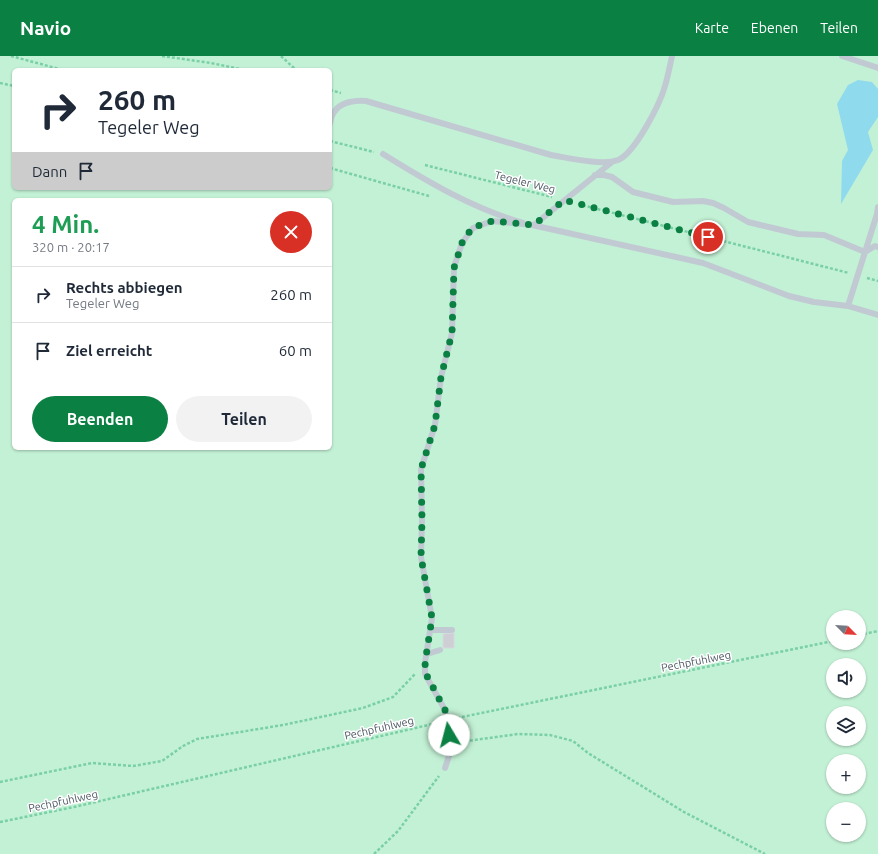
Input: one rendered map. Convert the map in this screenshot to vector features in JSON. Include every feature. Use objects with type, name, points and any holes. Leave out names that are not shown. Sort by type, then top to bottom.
[{"type":"lane","points":[[445,768],[449,756],[450,744],[447,720],[445,710],[426,674],[425,663],[431,630],[431,606],[421,557],[421,469],[435,425],[441,377],[452,333],[454,268],[462,243],[472,228],[492,221],[534,225],[595,175],[636,146],[663,92],[672,56]]},
{"type":"lane","points":[[842,56],[878,68]]},
{"type":"lane","points":[[332,116],[338,106],[354,100],[366,101],[551,155],[576,160],[612,162]]},
{"type":"lane","points":[[383,154],[436,188],[505,217],[534,225],[703,263],[788,296],[814,302],[848,306],[878,315]]},
{"type":"lane","points":[[595,175],[612,177],[633,192],[673,202],[703,201],[713,203],[748,222],[798,234],[824,235],[865,252]]},
{"type":"lane","points":[[848,306],[878,214],[878,207]]},
{"type":"lane","points":[[865,252],[874,246],[878,247]]},
{"type":"lane","points":[[431,630],[452,630]]},
{"type":"lane","points":[[427,654],[440,650]]},
{"type":"path","points":[[11,56],[56,68]]},
{"type":"path","points":[[162,56],[235,68]]},
{"type":"path","points":[[281,56],[294,68]]},
{"type":"path","points":[[0,83],[12,86]]},
{"type":"path","points":[[332,141],[383,154]]},
{"type":"path","name":"Tegeler Weg","points":[[420,164],[878,281]]},
{"type":"path","points":[[332,169],[437,198]]},
{"type":"path","points":[[866,634],[878,631]]},
{"type":"path","name":"Pechpfuhlweg","points":[[0,822],[82,805],[447,720],[826,642]]},
{"type":"path","points":[[0,782],[92,763],[134,766],[162,761],[183,746],[197,739],[282,725],[363,708],[393,696],[425,663]]},
{"type":"path","points":[[450,744],[518,734],[550,735],[572,741],[588,753],[684,812],[765,854]]},
{"type":"path","points":[[374,854],[398,831],[445,768]]},
{"type":"green space","points":[[0,56],[878,56],[878,854],[0,854]]},
{"type":"water","points":[[858,80],[872,82],[878,89],[878,117],[868,132],[873,150],[841,204],[842,161],[848,150],[837,104],[848,85]]},
{"type":"building","points":[[454,633],[454,648],[443,648],[443,634]]},
{"type":"route","points":[[449,735],[445,710],[432,688],[426,674],[425,663],[432,618],[425,572],[421,557],[421,469],[435,425],[441,377],[445,356],[452,333],[454,268],[462,243],[472,228],[492,221],[514,225],[534,225],[564,200],[708,237]]}]
